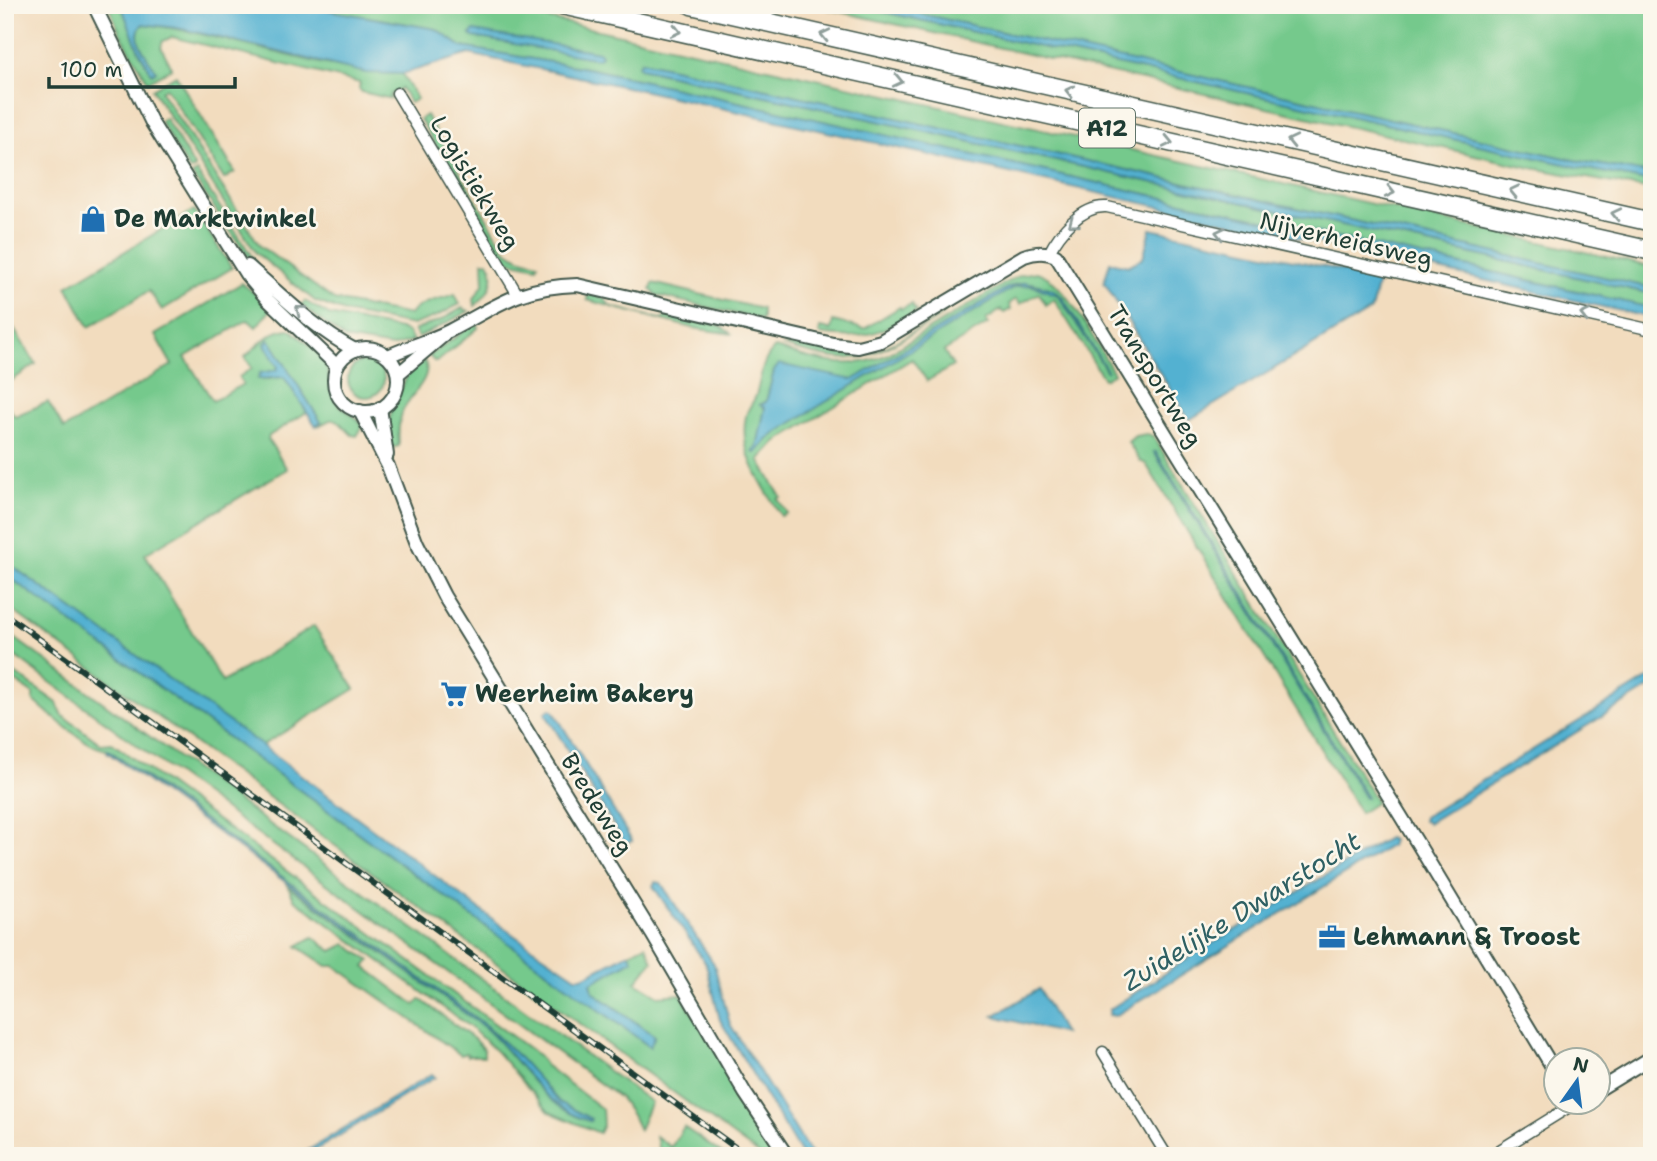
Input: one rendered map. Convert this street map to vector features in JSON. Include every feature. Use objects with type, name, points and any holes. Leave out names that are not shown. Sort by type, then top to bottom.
[{"type":"highway","name":"A12","points":[[562,5],[1652,251]]},
{"type":"highway","name":"A12","points":[[691,5],[1652,222]]},
{"type":"street","points":[[94,5],[152,123],[246,274],[268,300],[337,366]]},
{"type":"street","name":"Logistiekweg","points":[[397,93],[518,295]]},
{"type":"street","name":"Nijverheidsweg","points":[[1049,253],[1060,233],[1088,212],[1107,207],[1652,330]]},
{"type":"street","points":[[388,356],[449,331],[518,295],[548,287],[577,285],[821,341],[858,347],[881,341],[1024,256],[1049,253]]},
{"type":"street","name":"Transportweg","points":[[1049,253],[1063,264],[1542,1050]]},
{"type":"street","points":[[238,258],[272,290],[355,350]]},
{"type":"street","points":[[398,374],[449,331]]},
{"type":"street","points":[[372,348],[388,356],[398,374],[395,394],[380,408],[360,411],[347,405],[338,394],[334,380],[337,366],[345,356],[355,350],[372,348]]},
{"type":"street","name":"Bredeweg","points":[[380,408],[388,466]]},
{"type":"street","name":"Bredeweg","points":[[360,411],[388,466],[417,543],[444,596],[652,934],[745,1093],[787,1156]]},
{"type":"street","points":[[1103,1052],[1167,1156]]},
{"type":"street","points":[[1612,1081],[1652,1057]]},
{"type":"street","points":[[1490,1156],[1553,1116]]},
{"type":"green space","points":[[108,5],[121,5],[139,51],[152,74],[156,71],[139,41],[139,29],[143,24],[337,66],[402,74],[417,99],[410,103],[401,88],[390,95],[391,99],[362,92],[359,89],[360,83],[172,37],[163,41],[161,47],[172,68],[148,82],[120,33]]},
{"type":"green space","points":[[299,5],[482,5],[527,14],[1652,267],[1652,288],[642,61],[653,71],[1652,294],[1652,308],[592,69],[462,47],[436,29]]},
{"type":"green space","points":[[810,5],[853,5],[1652,182],[1652,190],[1532,168]]},
{"type":"green space","points":[[881,5],[1647,5],[1652,14],[1652,174],[1574,160]]},
{"type":"green space","points":[[176,75],[235,172],[224,179],[166,88],[161,91],[260,246],[334,300],[410,315],[424,304],[455,294],[460,304],[413,325],[347,313],[315,301],[256,253],[152,89]]},
{"type":"green space","points":[[426,115],[505,249],[519,258],[538,263],[537,267],[504,260],[420,119]]},
{"type":"green space","points":[[165,118],[194,169],[189,170],[160,121]]},
{"type":"green space","points":[[197,172],[255,261],[254,266],[192,175]]},
{"type":"green space","points":[[194,210],[232,268],[162,310],[149,291],[89,327],[67,286]]},
{"type":"green space","points":[[483,261],[488,261],[491,267],[492,280],[488,291],[475,306],[474,299],[484,283]]},
{"type":"green space","points":[[1036,272],[1058,286],[1114,373],[1104,379],[1054,299],[1046,305],[1039,293],[1020,304],[1016,299],[1009,304],[1011,309],[1004,313],[1001,310],[986,320],[988,324],[944,351],[953,366],[927,381],[912,359],[776,442],[759,460],[781,497],[778,499],[787,513],[781,516],[754,468],[744,430],[747,413],[771,352],[775,348],[832,362],[860,363],[874,360],[1020,275]],"holes":[[[1032,283],[1052,289],[1062,297],[1107,372],[1058,295],[1031,285],[1017,286],[793,422],[768,439],[756,453],[753,452],[757,447],[765,408],[761,404],[766,402],[774,371],[853,380],[1007,288],[1016,284]]]},
{"type":"green space","points":[[242,283],[260,298],[270,311],[256,327],[248,320],[185,357],[213,401],[243,384],[239,377],[252,368],[245,357],[265,338],[290,329],[322,358],[335,400],[363,426],[357,436],[352,435],[337,420],[330,420],[318,426],[321,422],[269,339],[265,344],[279,367],[261,380],[284,377],[307,412],[269,436],[268,439],[287,469],[145,554],[222,682],[314,626],[355,689],[261,746],[5,561],[5,402],[15,416],[48,402],[64,429],[172,365],[155,335]]},
{"type":"green space","points":[[653,283],[762,309],[762,320],[656,295],[651,290]]},
{"type":"green space","points":[[588,294],[604,298],[610,306],[587,300]]},
{"type":"green space","points":[[305,301],[329,315],[400,329],[408,333],[413,341],[392,347],[345,339],[301,305]]},
{"type":"green space","points":[[912,304],[916,312],[870,334],[847,337],[819,334],[820,328],[831,330],[833,321],[864,329],[900,307],[901,309]]},
{"type":"green space","points":[[462,308],[469,311],[418,338],[414,330],[441,320]]},
{"type":"green space","points":[[634,312],[661,319],[669,314],[719,325],[732,334],[692,328]]},
{"type":"green space","points":[[945,312],[895,343],[865,356],[837,358],[784,346],[805,345],[839,353],[868,352],[895,342]]},
{"type":"green space","points":[[5,315],[36,364],[5,385]]},
{"type":"green space","points":[[477,322],[478,328],[438,361],[435,362],[429,356]]},
{"type":"green space","points":[[424,360],[426,373],[401,417],[399,446],[391,448],[388,426],[392,408],[408,374]]},
{"type":"green space","points":[[366,361],[379,366],[384,379],[379,392],[366,397],[353,392],[348,379],[353,366]]},
{"type":"green space","points":[[1135,436],[1153,436],[1377,802],[1360,813],[1146,464],[1140,461],[1128,442]]},
{"type":"green space","points":[[5,574],[649,1046],[655,1036],[593,992],[591,983],[632,960],[629,953],[646,945],[653,961],[636,982],[659,996],[681,994],[780,1156],[761,1156],[5,605]]},
{"type":"green space","points":[[5,631],[651,1102],[639,1130],[620,1098],[5,649]]},
{"type":"green space","points":[[5,666],[57,703],[62,715],[101,744],[112,743],[539,1056],[545,1065],[602,1109],[603,1125],[599,1133],[549,1112],[497,1052],[470,1027],[294,899],[288,886],[484,1027],[546,1095],[574,1115],[590,1121],[559,1102],[516,1054],[485,1025],[109,750],[91,744],[69,730],[33,700],[33,694],[5,674]]},
{"type":"green space","points":[[313,937],[332,951],[346,944],[370,961],[365,967],[415,1005],[420,999],[474,1039],[484,1050],[484,1056],[466,1056],[466,1053],[461,1055],[335,966],[327,966],[297,946]]},
{"type":"green space","points":[[684,1127],[725,1156],[660,1156],[656,1136],[671,1147]]},
{"type":"water","points":[[121,5],[299,5],[436,29],[462,47],[592,69],[1652,308],[1652,318],[650,92],[469,54],[402,74],[366,73],[177,28],[143,24],[139,29],[139,41],[156,71],[152,74],[139,51]]},
{"type":"water","points":[[853,5],[881,5],[1574,160],[1652,174],[1652,182],[1573,166]]},
{"type":"water","points":[[474,31],[599,52],[601,56],[598,59],[473,37],[470,34]]},
{"type":"water","points":[[642,61],[1652,288],[1652,294],[640,68],[638,65]]},
{"type":"water","points":[[1151,229],[1376,278],[1378,282],[1371,310],[1189,420],[1104,282],[1110,262],[1128,266],[1143,258]]},
{"type":"water","points":[[1025,282],[1052,289],[1062,297],[1108,372],[1058,295],[1031,285],[1017,286],[793,422],[768,439],[756,453],[753,452],[757,447],[765,408],[760,405],[766,402],[774,371],[779,364],[853,380],[1007,288]]},
{"type":"water","points":[[269,339],[321,422],[316,426],[284,377],[258,379],[260,373],[277,370],[278,367],[265,344]]},
{"type":"water","points":[[1156,452],[1367,798],[1365,798]]},
{"type":"water","points":[[5,561],[261,745],[515,936],[576,977],[583,977],[629,953],[633,960],[591,983],[593,992],[655,1036],[650,1047],[5,574]]},
{"type":"water","points":[[1652,676],[1652,686],[1428,823],[1423,821],[1424,817]]},
{"type":"water","points":[[550,709],[632,841],[625,844],[545,713]]},
{"type":"water","points":[[108,750],[485,1025],[516,1054],[559,1102],[591,1119],[590,1121],[573,1115],[545,1094],[484,1027],[107,752]]},
{"type":"water","points":[[1388,838],[1392,840],[1390,846],[1115,1016],[1109,1015],[1110,1009],[1193,955]]},
{"type":"water","points":[[655,882],[661,883],[714,964],[730,1024],[812,1156],[802,1156],[720,1020],[706,964],[653,886]]},
{"type":"water","points":[[1039,989],[1064,1034],[994,1016]]},
{"type":"water","points":[[432,1074],[435,1077],[306,1156],[299,1156]]},
{"type":"railway","points":[[5,614],[747,1156]]},
{"type":"place","name":"De Marktwinkel","points":[[93,219]]},
{"type":"place","name":"Weerheim Bakery","points":[[454,694]]},
{"type":"place","name":"Lehmann & Troost","points":[[1332,937]]},
{"type":"water label","name":"Zuidelijke Dwarstocht","points":[[1241,911]]}]
